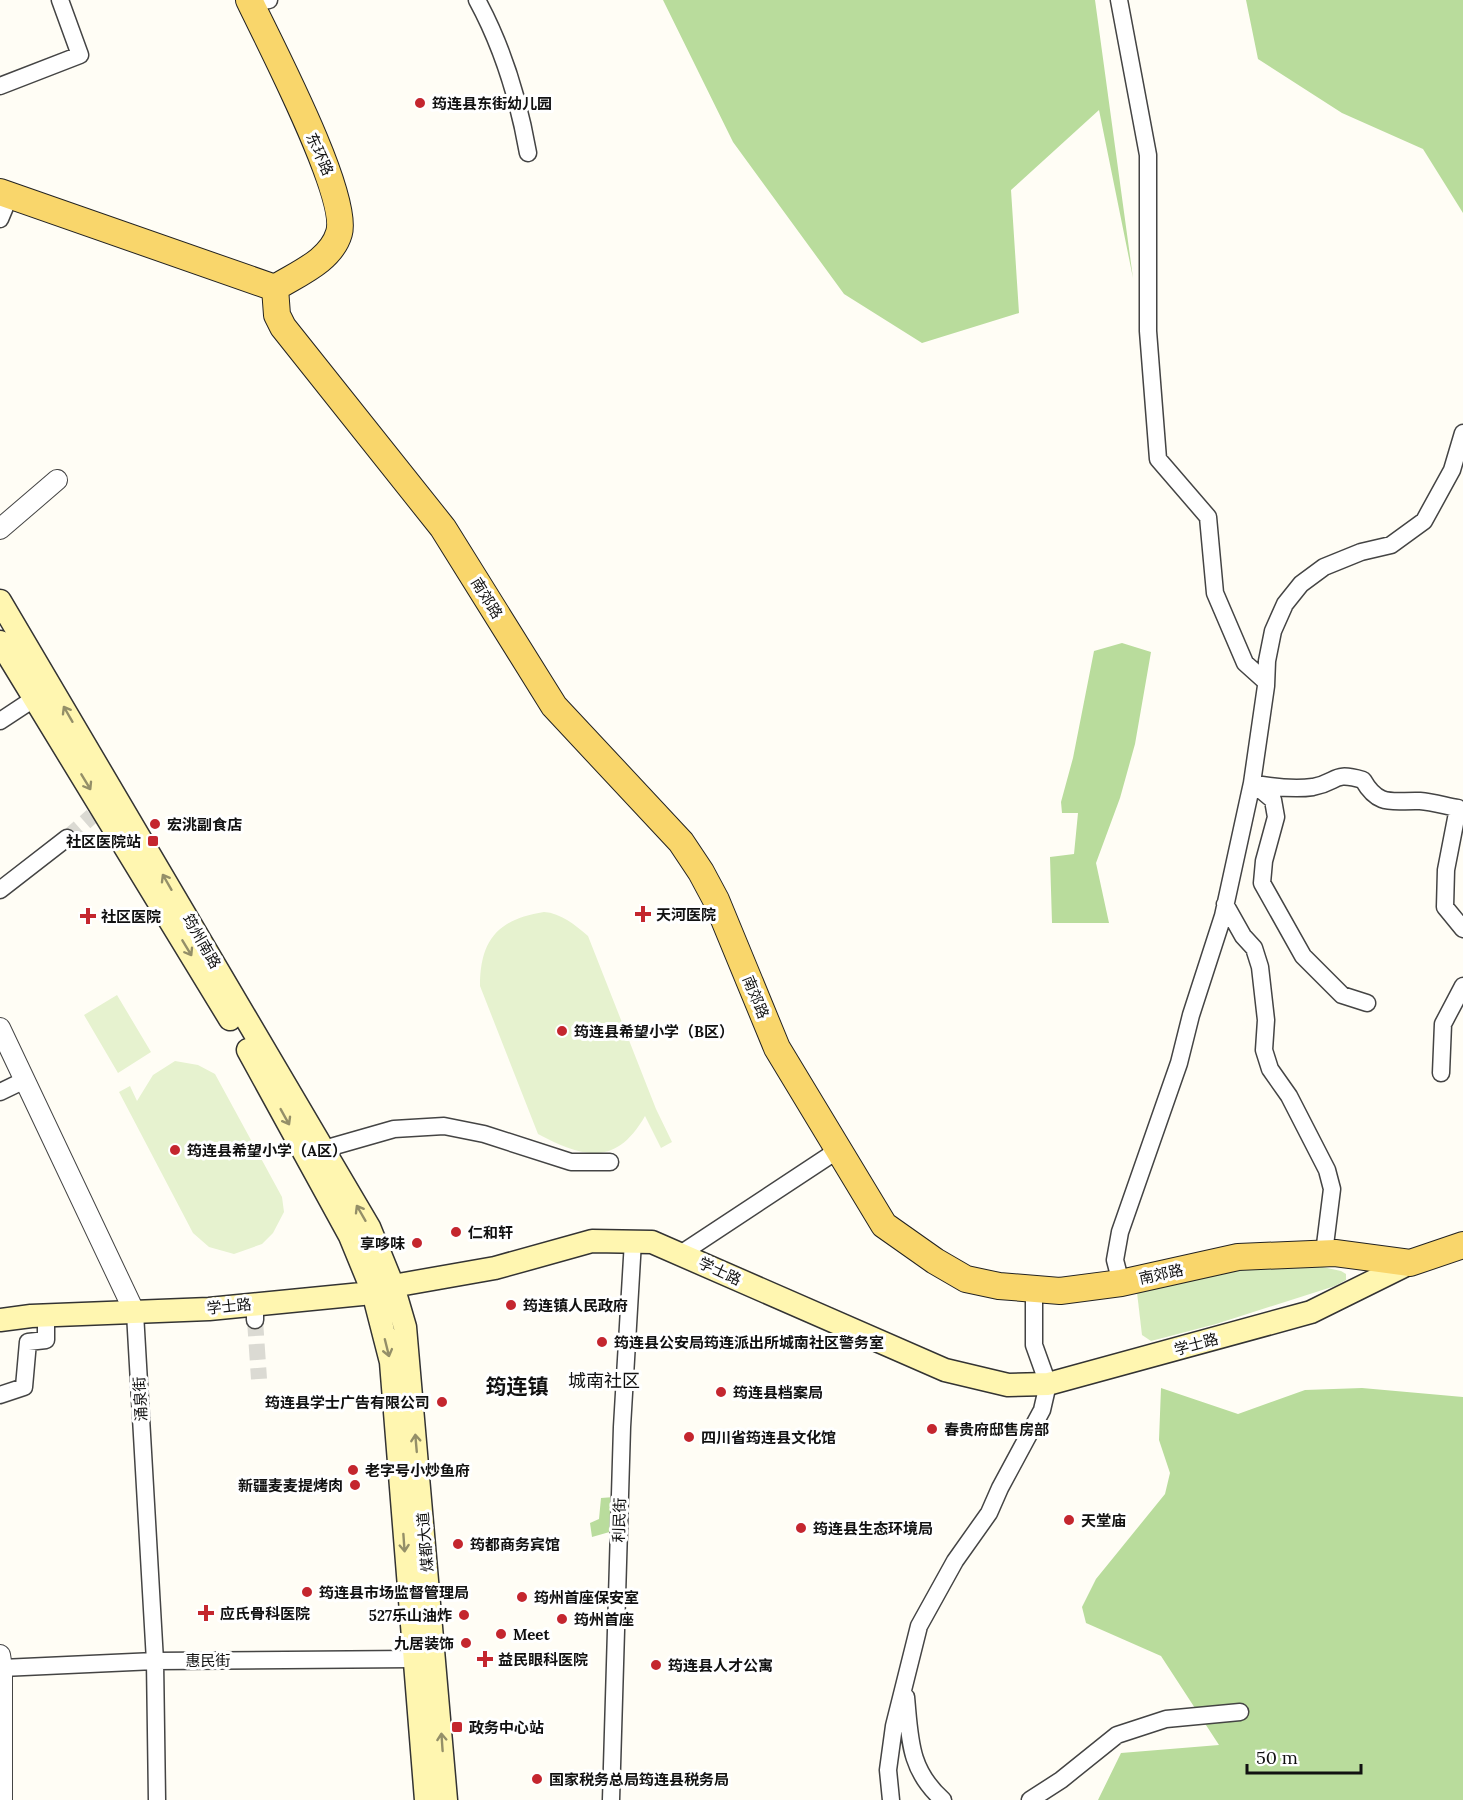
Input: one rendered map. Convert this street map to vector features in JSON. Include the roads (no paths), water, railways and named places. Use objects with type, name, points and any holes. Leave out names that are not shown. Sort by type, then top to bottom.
[{"type":"main road","name":"东环路","points":[[256,1],[330,176],[341,220],[339,234],[326,255],[274,288]]},
{"type":"main road","points":[[5,194],[274,288]]},
{"type":"main road","name":"南郊路","points":[[274,288],[278,315],[283,327],[443,528],[554,706],[681,842],[702,872],[716,900],[777,1048],[884,1225],[935,1261],[966,1279],[999,1286],[1060,1291],[1121,1283],[1238,1257],[1324,1252],[1410,1263],[1463,1245]]},
{"type":"main road","name":"筠州南路","points":[[0,601],[369,1227],[383,1289]]},
{"type":"main road","name":"筠州南路","points":[[0,642],[35,698],[97,812],[247,1047],[350,1236],[383,1289]]},
{"type":"main road","name":"学士路","points":[[0,1320],[45,1315],[255,1312],[495,1268],[592,1240],[652,1242],[682,1253],[872,1340],[945,1370],[1008,1385],[1048,1384],[1311,1312],[1410,1263]]},
{"type":"main road","name":"煤都大道","points":[[383,1289],[391,1362],[426,1800]]},
{"type":"main road","name":"煤都大道","points":[[383,1289],[405,1328],[447,1800]]},
{"type":"street","points":[[0,86],[80,55],[60,0]]},
{"type":"street","points":[[477,0],[487,19],[522,120],[528,153]]},
{"type":"street","points":[[1119,0],[1148,155],[1148,331],[1158,459],[1208,517],[1215,593],[1245,663],[1265,681]]},
{"type":"street","points":[[0,219],[5,194]]},
{"type":"street","points":[[1121,1283],[1115,1260],[1120,1232],[1179,1063],[1226,904],[1252,783],[1274,631],[1285,604],[1300,584],[1323,567],[1361,552],[1391,545],[1424,521],[1452,470],[1463,433]]},
{"type":"street","points":[[0,529],[57,480]]},
{"type":"street","points":[[0,721],[35,698]]},
{"type":"street","points":[[1252,783],[1296,789],[1317,786],[1344,775],[1363,780],[1370,793],[1387,802],[1420,801],[1458,808],[1446,870],[1445,907],[1463,929]]},
{"type":"street","points":[[1252,783],[1273,800],[1276,817],[1264,861],[1262,883],[1303,956],[1342,994],[1367,1004]]},
{"type":"street","points":[[0,890],[67,838]]},
{"type":"street","points":[[1226,904],[1243,936],[1254,948],[1260,967],[1266,1020],[1264,1050],[1270,1069],[1288,1096],[1327,1170],[1332,1189],[1324,1252]]},
{"type":"street","points":[[1441,1073],[1443,1024],[1463,987]]},
{"type":"street","name":"涌泉街","points":[[0,1028],[135,1313],[155,1661],[157,1800]]},
{"type":"street","points":[[0,1092],[25,1080]]},
{"type":"street","points":[[324,1149],[394,1129],[444,1126],[484,1134],[570,1162],[610,1162]]},
{"type":"street","points":[[682,1253],[838,1150]]},
{"type":"street","name":"利民街","points":[[611,1800],[622,1438],[633,1241]]},
{"type":"street","points":[[891,1800],[888,1770],[894,1726],[919,1626],[955,1561],[989,1513],[1000,1488],[1041,1414],[1048,1384],[1038,1363],[1034,1345],[1034,1290]]},
{"type":"street","points":[[0,1395],[24,1387],[27,1342],[46,1340],[45,1315]]},
{"type":"street","name":"惠民街","points":[[1,1661],[413,1659]]},
{"type":"street","points":[[1,1661],[2,1800]]},
{"type":"street","points":[[904,1684],[911,1750],[929,1788],[943,1800]]},
{"type":"street","points":[[1030,1800],[1061,1780],[1117,1734],[1166,1719],[1240,1712]]},
{"type":"tunnel","points":[[67,838],[92,816]]},
{"type":"tunnel","points":[[255,1320],[259,1379]]},
{"type":"place","name":"筠连县东街幼儿园","points":[[420,103]]},
{"type":"place","name":"宏洮副食店","points":[[155,824]]},
{"type":"place","name":"社区医院站","points":[[153,841]]},
{"type":"place","name":"天河医院","points":[[643,914]]},
{"type":"place","name":"社区医院","points":[[88,916]]},
{"type":"place","name":"筠连县希望小学（B区）","points":[[562,1031]]},
{"type":"place","name":"筠连县希望小学（A区）","points":[[175,1150]]},
{"type":"place","name":"仁和轩","points":[[456,1232]]},
{"type":"place","name":"享哆味","points":[[417,1243]]},
{"type":"place","name":"筠连镇人民政府","points":[[511,1305]]},
{"type":"place","name":"筠连县公安局筠连派出所城南社区警务室","points":[[602,1342]]},
{"type":"place","name":"筠连县档案局","points":[[721,1392]]},
{"type":"place","name":"筠连县学士广告有限公司","points":[[442,1402]]},
{"type":"place","name":"春贵府邸售房部","points":[[932,1429]]},
{"type":"place","name":"四川省筠连县文化馆","points":[[689,1437]]},
{"type":"place","name":"老字号小炒鱼府","points":[[353,1470]]},
{"type":"place","name":"新疆麦麦提烤肉","points":[[355,1485]]},
{"type":"place","name":"天堂庙","points":[[1069,1520]]},
{"type":"place","name":"筠连县生态环境局","points":[[801,1528]]},
{"type":"place","name":"筠都商务宾馆","points":[[458,1544]]},
{"type":"place","name":"筠连县市场监督管理局","points":[[307,1592]]},
{"type":"place","name":"筠州首座保安室","points":[[522,1597]]},
{"type":"place","name":"应氏骨科医院","points":[[206,1613]]},
{"type":"place","name":"527乐山油炸","points":[[464,1615]]},
{"type":"place","name":"筠州首座","points":[[562,1619]]},
{"type":"place","name":"Meet","points":[[501,1634]]},
{"type":"place","name":"九居装饰","points":[[466,1643]]},
{"type":"place","name":"益民眼科医院","points":[[485,1659]]},
{"type":"place","name":"筠连县人才公寓","points":[[656,1665]]},
{"type":"place","name":"政务中心站","points":[[457,1727]]},
{"type":"place","name":"国家税务总局筠连县税务局","points":[[537,1779]]},
{"type":"district","name":"城南社区","points":[[604,1380]]},
{"type":"district","name":"筠连镇","points":[[517,1386]]}]
